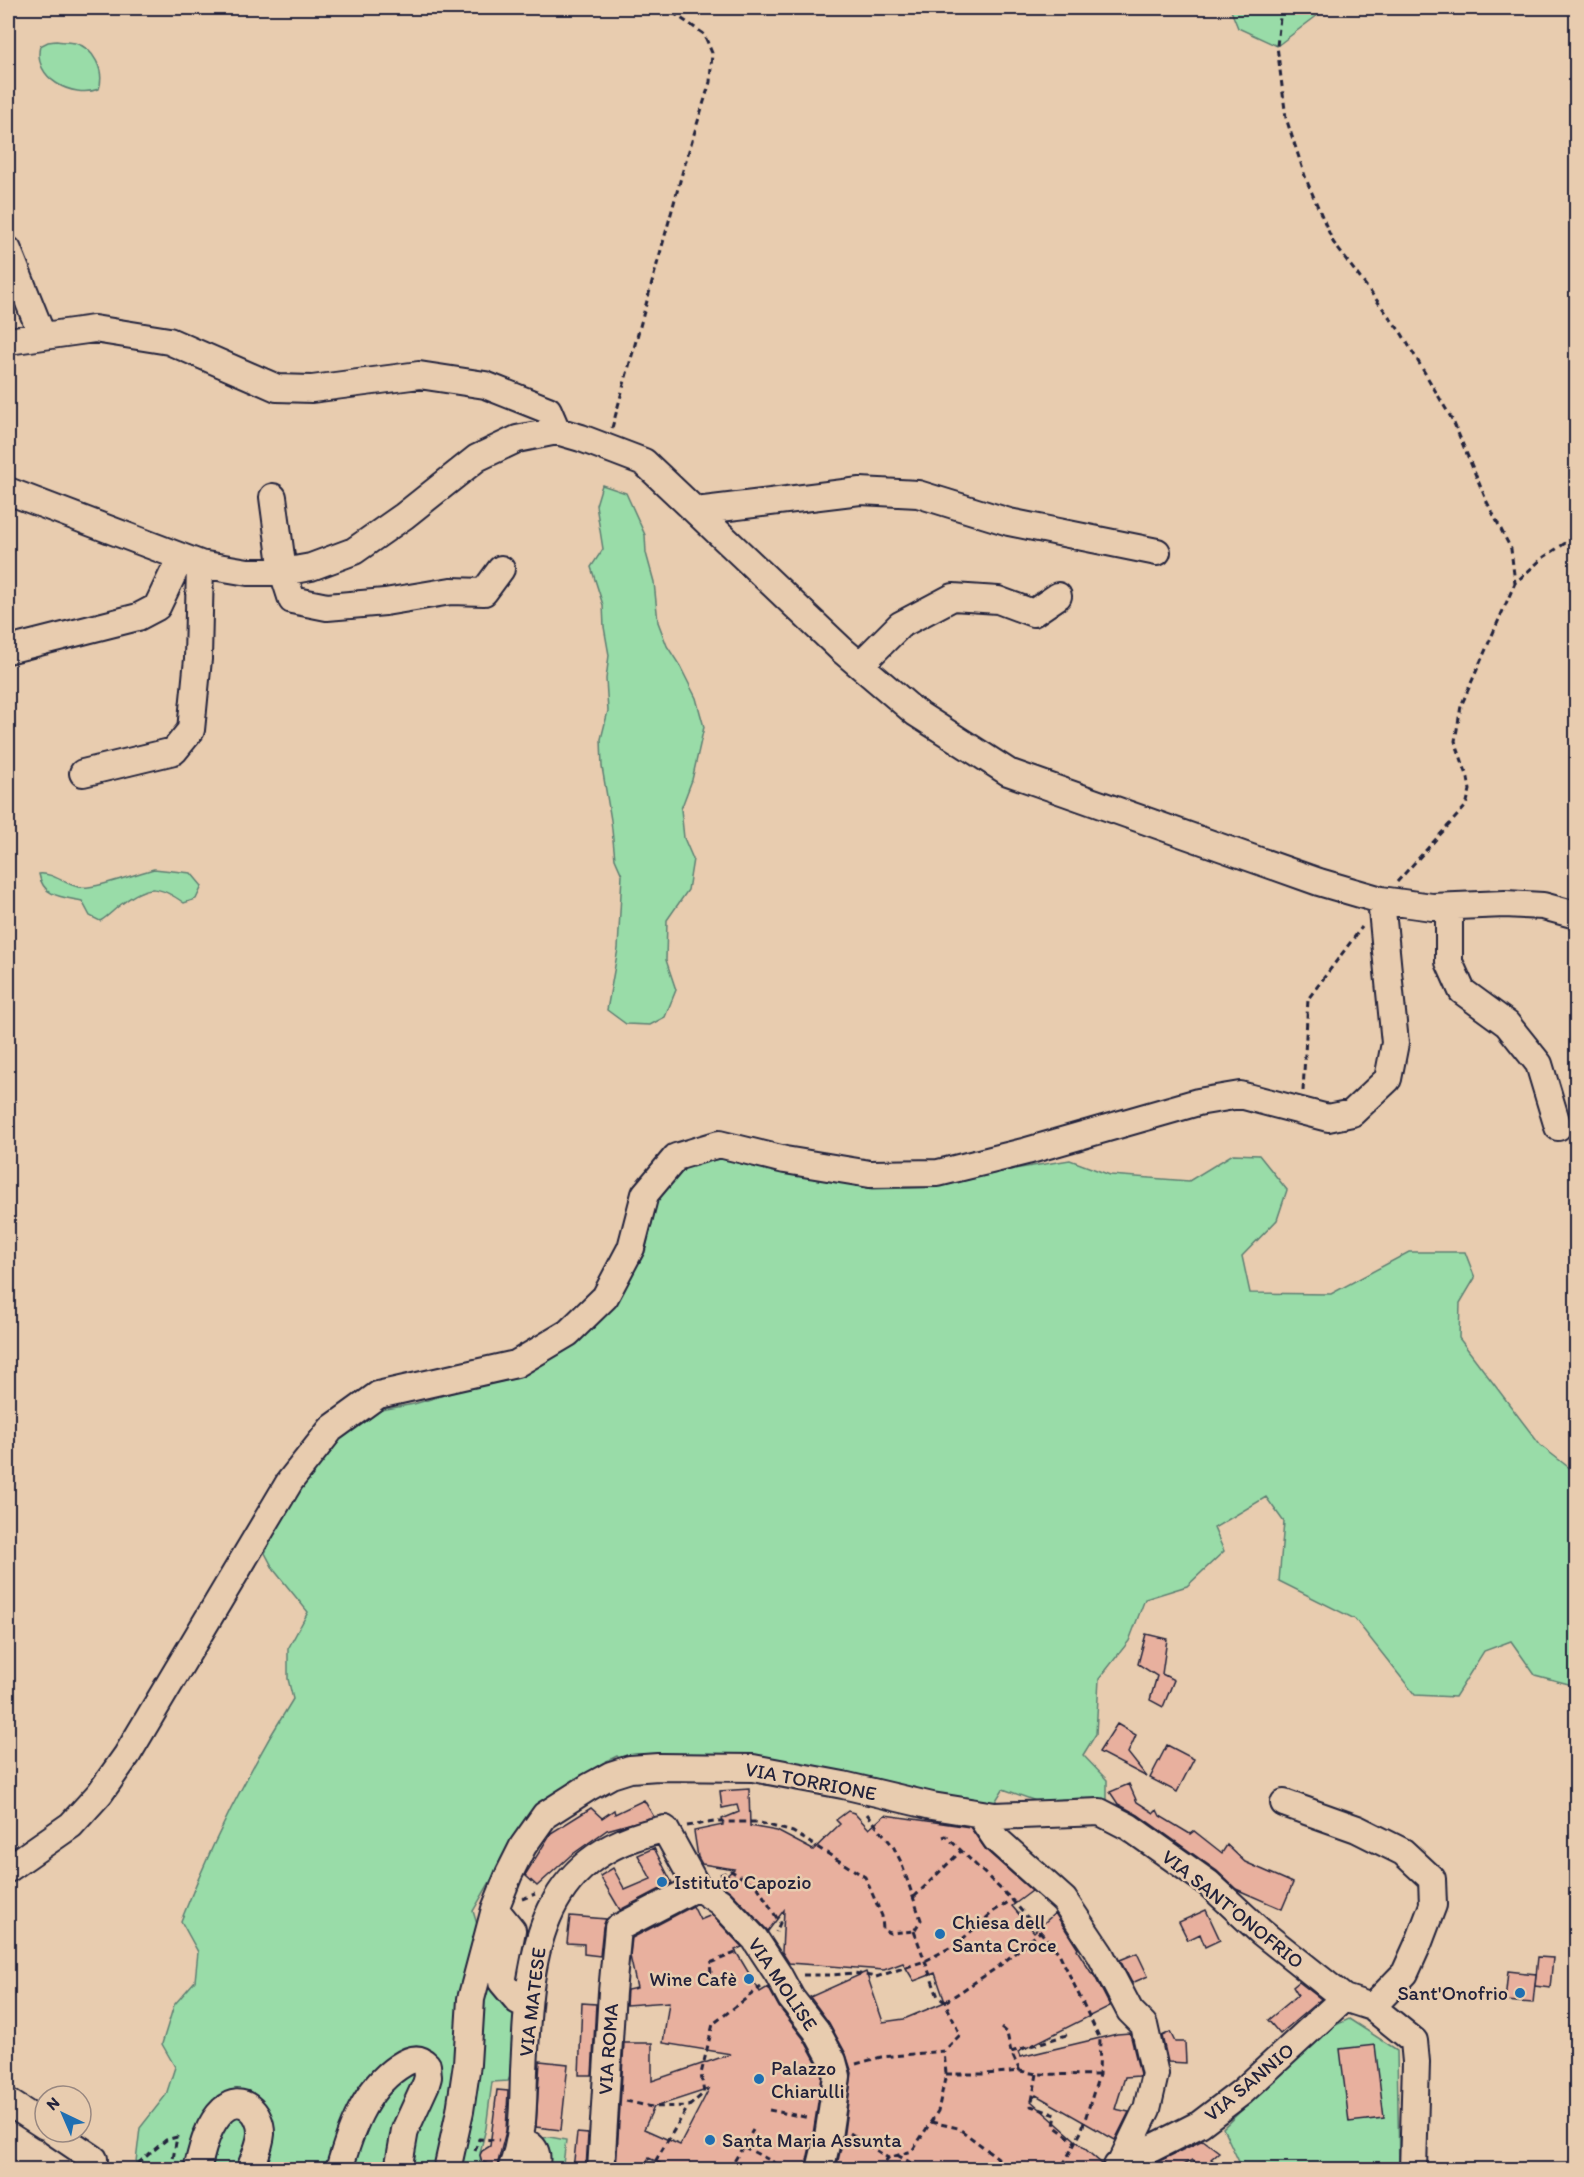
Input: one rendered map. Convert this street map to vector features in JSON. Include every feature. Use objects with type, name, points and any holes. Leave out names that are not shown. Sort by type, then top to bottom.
[{"type":"street","points":[[8,250],[42,335]]},
{"type":"street","points":[[8,341],[94,329],[169,341],[277,388],[312,389],[419,375],[485,385],[548,410],[557,431]]},
{"type":"street","points":[[8,491],[191,560],[248,573],[283,572],[312,567],[354,551],[404,516],[477,458],[517,439],[557,431],[644,462],[860,665],[916,713],[1008,772],[1319,882],[1381,900],[1416,906],[1524,905],[1552,908],[1576,915]]},
{"type":"street","points":[[696,511],[860,491],[918,494],[1009,522],[1157,552]]},
{"type":"street","points":[[273,497],[283,572],[292,600],[327,607],[385,602],[451,591],[483,592],[501,569]]},
{"type":"street","points":[[8,650],[138,616],[157,607],[191,560]]},
{"type":"street","points":[[82,773],[174,751],[190,730],[198,659],[191,560]]},
{"type":"street","points":[[860,665],[900,625],[953,597],[998,600],[1033,613],[1058,596]]},
{"type":"street","points":[[8,1869],[70,1825],[100,1793],[127,1755],[290,1481],[331,1429],[378,1395],[516,1364],[568,1333],[605,1297],[631,1248],[645,1194],[676,1156],[719,1144],[785,1160],[870,1174],[938,1173],[1038,1148],[1198,1102],[1240,1095],[1328,1118],[1352,1113],[1388,1079],[1395,1043],[1381,900]]},
{"type":"street","points":[[1449,907],[1449,962],[1462,991],[1507,1024],[1539,1065],[1558,1127]]},
{"type":"street","name":"VIA TORRIONE","points":[[447,2169],[460,2111],[467,2064],[471,1999],[495,1909],[516,1859],[542,1819],[557,1806],[589,1786],[630,1769],[753,1768],[979,1814]]},
{"type":"street","points":[[1284,1803],[1356,1829],[1403,1852],[1432,1879],[1433,1905],[1405,1973],[1372,2007]]},
{"type":"street","name":"VIA SANT'ONOFRIO","points":[[979,1814],[995,1816],[1100,1812],[1130,1827],[1208,1883],[1261,1932],[1344,1998]]},
{"type":"street","points":[[979,1814],[996,1839],[1064,1900],[1100,1954],[1130,2011],[1144,2025],[1155,2074],[1147,2109],[1117,2166]]},
{"type":"street","points":[[665,1829],[697,1887]]},
{"type":"street","name":"VIA MATESE","points":[[511,2169],[522,2125],[527,2006],[532,1972],[540,1937],[549,1912],[578,1871],[600,1853],[626,1840],[665,1829]]},
{"type":"street","name":"VIA ROMA","points":[[601,2169],[618,1928],[697,1887]]},
{"type":"street","name":"VIA MOLISE","points":[[697,1887],[720,1902],[755,1940],[768,1981],[791,1998],[816,2030],[833,2061],[837,2076]]},
{"type":"street","points":[[495,1909],[512,1930],[501,1982],[518,2001],[527,2006]]},
{"type":"street","points":[[1344,1998],[1372,2007],[1414,2040],[1416,2062],[1413,2169]]},
{"type":"street","name":"VIA SANNIO","points":[[1117,2166],[1200,2124],[1242,2092],[1344,1998]]},
{"type":"street","points":[[339,2169],[351,2131],[371,2094],[399,2066],[410,2060],[421,2060],[427,2065],[428,2077],[404,2135],[398,2169]]},
{"type":"street","points":[[820,2169],[828,2137],[837,2076]]},
{"type":"street","points":[[8,2102],[33,2118]]},
{"type":"street","points":[[197,2169],[207,2136],[216,2119],[229,2105],[242,2103],[254,2111],[260,2126],[258,2148],[250,2169]]},
{"type":"street","points":[[519,2141],[528,2143],[535,2149],[537,2156],[535,2169]]},
{"type":"street","points":[[72,2144],[94,2159],[92,2169]]},
{"type":"path","points":[[607,448],[683,170],[710,82],[712,53],[704,34],[666,8]]},
{"type":"path","points":[[1281,8],[1277,46],[1286,117],[1306,179],[1333,242],[1402,334],[1454,421],[1488,502],[1511,549],[1515,582]]},
{"type":"path","points":[[1302,1110],[1308,999],[1381,900],[1466,806],[1470,790],[1469,784],[1455,741],[1461,706],[1515,582],[1544,557],[1576,536]]},
{"type":"path","points":[[864,1811],[893,1846],[901,1862],[921,1920],[914,1931]]},
{"type":"path","points":[[665,1829],[714,1822],[758,1822],[793,1832],[865,1877],[882,1917],[883,1930],[890,1933],[914,1931]]},
{"type":"path","points":[[943,1837],[946,1836],[1012,1900],[1059,1953],[1100,2039],[1099,2074],[1081,2132],[1064,2163],[1058,2169]]},
{"type":"path","points":[[914,1897],[961,1851]]},
{"type":"path","points":[[697,1887],[724,1872],[731,1871],[757,1886],[778,1919]]},
{"type":"path","points":[[650,2169],[689,2106],[704,2093],[701,2074],[713,2024],[768,1981],[854,1973],[876,1977],[925,1961],[957,1944],[994,1911],[1012,1900]]},
{"type":"path","points":[[837,2076],[853,2065],[881,2057],[944,2051],[960,2035],[945,2002],[938,1997],[914,1931]]},
{"type":"path","points":[[945,2002],[998,1967],[1040,1932]]},
{"type":"path","points":[[711,1973],[710,1963],[737,1953]]},
{"type":"path","points":[[1002,2028],[1007,2033],[1011,2052],[1020,2071]]},
{"type":"path","points":[[1011,2052],[1070,2034]]},
{"type":"path","points":[[879,2169],[888,2158],[912,2151],[938,2111],[946,2074],[944,2051]]},
{"type":"path","points":[[946,2074],[1020,2071],[1037,2074],[1099,2074]]},
{"type":"path","points":[[1037,2074],[1031,2106],[1056,2115],[1054,2126],[1075,2142]]},
{"type":"path","points":[[605,2096],[652,2108],[689,2106]]},
{"type":"path","points":[[769,2110],[829,2122],[861,2139],[888,2158]]},
{"type":"path","points":[[931,2122],[958,2128],[998,2158],[993,2169]]},
{"type":"path","points":[[729,2169],[753,2130]]},
{"type":"path","points":[[130,2169],[166,2140],[177,2137],[171,2169]]},
{"type":"path","points":[[744,2147],[789,2169]]},
{"type":"path","points":[[896,2154],[924,2169]]},
{"type":"green space","points":[[1230,8],[1327,8],[1277,46],[1238,28]]},
{"type":"green space","points":[[56,41],[75,43],[93,55],[99,68],[99,89],[77,91],[56,83],[48,76],[42,68],[39,57],[40,46]]},
{"type":"green space","points":[[602,485],[626,493],[645,535],[646,553],[654,582],[658,622],[667,646],[696,698],[704,727],[692,780],[681,809],[684,838],[693,859],[688,890],[667,920],[666,960],[676,990],[665,1017],[650,1025],[626,1024],[607,1010],[618,949],[622,875],[615,859],[602,767],[601,739],[608,711],[606,679],[609,655],[603,605],[591,567],[603,549],[596,505]]},
{"type":"green space","points":[[154,869],[191,873],[202,886],[196,899],[184,903],[160,890],[147,890],[132,897],[100,921],[90,916],[82,901],[49,892],[41,882],[39,874],[49,875],[74,886],[86,887],[105,884]]},
{"type":"green space","points":[[1233,1154],[1259,1155],[1287,1190],[1277,1220],[1242,1256],[1250,1293],[1331,1294],[1409,1252],[1465,1252],[1475,1278],[1460,1303],[1459,1338],[1540,1445],[1576,1473],[1576,1686],[1535,1675],[1511,1641],[1484,1651],[1455,1697],[1415,1695],[1355,1619],[1279,1581],[1284,1522],[1266,1497],[1214,1528],[1224,1551],[1187,1586],[1145,1599],[1129,1641],[1099,1679],[1096,1734],[1083,1755],[1107,1780],[1107,1804],[1085,1803],[1082,1798],[1036,1801],[1003,1789],[995,1802],[921,1797],[922,1790],[789,1768],[621,1760],[617,1756],[601,1764],[601,1769],[498,1868],[473,1911],[481,1937],[526,1969],[512,2072],[508,2081],[492,2082],[480,2153],[481,2169],[135,2170],[140,2128],[166,2095],[175,2067],[162,2044],[174,2005],[195,1981],[198,1952],[181,1921],[232,1807],[293,1699],[288,1679],[288,1649],[308,1612],[274,1570],[265,1553],[287,1508],[341,1438],[370,1412],[414,1404],[461,1390],[518,1378],[565,1350],[616,1303],[645,1252],[657,1201],[685,1167],[728,1157],[792,1173],[873,1189],[936,1187],[1014,1169],[1070,1160],[1110,1175],[1189,1181]]},
{"type":"green space","points":[[1349,2019],[1397,2050],[1399,2169],[1236,2169],[1240,2164],[1223,2128],[1327,2029]]},
{"type":"green space","points":[[550,2137],[566,2140],[563,2164],[554,2169],[517,2170],[536,2139]]},
{"type":"building","points":[[1146,1634],[1167,1639],[1162,1674],[1174,1680],[1163,1707],[1150,1700],[1157,1676],[1138,1664]]},
{"type":"building","points":[[1117,1724],[1136,1735],[1128,1753],[1147,1777],[1099,1752]]},
{"type":"building","points":[[1167,1745],[1194,1759],[1177,1792],[1150,1778]]},
{"type":"building","points":[[1129,1784],[1137,1802],[1154,1813],[1157,1810],[1160,1816],[1190,1834],[1194,1831],[1222,1853],[1227,1845],[1245,1862],[1293,1883],[1282,1909],[1236,1889],[1217,1871],[1138,1815],[1118,1804],[1110,1792]]},
{"type":"building","points":[[749,1789],[750,1826],[777,1831],[813,1850],[840,1824],[836,1820],[848,1811],[854,1813],[869,1829],[885,1815],[970,1827],[986,1850],[1032,1891],[1012,1906],[1034,1932],[1055,1913],[1093,1973],[1110,2006],[1018,2052],[1020,2057],[1130,2033],[1140,2074],[1125,2077],[1115,2109],[1129,2112],[1115,2140],[1036,2095],[1031,2101],[1102,2164],[1103,2169],[836,2169],[843,2139],[852,2073],[846,2054],[829,2023],[810,1997],[866,1972],[883,2022],[904,2019],[945,2002],[935,1973],[914,1981],[903,1963],[884,1970],[789,1963],[782,1952],[784,1910],[768,1931],[731,1892],[719,1883],[734,1869],[702,1864],[698,1857],[694,1831],[723,1825],[722,1819],[739,1812],[737,1805],[722,1808],[720,1791]]},
{"type":"building","points":[[644,1800],[654,1817],[607,1830],[570,1856],[537,1886],[525,1875],[551,1833],[591,1808],[602,1818],[614,1810],[615,1814]]},
{"type":"building","name":"Istituto Capozio","points":[[654,1848],[672,1883],[620,1910],[600,1876],[613,1868],[625,1890],[651,1879],[638,1855]]},
{"type":"building","points":[[693,1906],[700,1920],[712,1915],[742,1947],[735,1950],[760,1992],[768,1987],[779,2007],[803,2038],[822,2077],[805,2169],[701,2169],[690,2164],[687,2169],[672,2169],[649,2158],[644,2169],[616,2169],[624,2043],[652,2043],[652,2081],[731,2054],[663,2043],[669,2002],[626,2005],[627,1990],[637,1988],[630,1956],[632,1938]],"holes":[[[709,2089],[680,2145],[644,2129],[654,2107]]]},
{"type":"building","points":[[1206,1910],[1220,1940],[1205,1947],[1200,1934],[1188,1940],[1179,1922]]},
{"type":"building","points":[[570,1916],[606,1919],[600,1956],[584,1954],[584,1944],[567,1943]]},
{"type":"building","points":[[1137,1953],[1148,1976],[1132,1983],[1120,1960]]},
{"type":"building","points":[[1538,1957],[1553,1958],[1550,1988],[1535,1986]]},
{"type":"building","name":"Sant'Onofrio","points":[[1508,1971],[1536,1974],[1533,2003],[1505,2001]]},
{"type":"building","points":[[1299,1982],[1321,1999],[1280,2034],[1268,2020],[1298,1995],[1293,1987]]},
{"type":"building","points":[[582,2003],[596,2004],[592,2075],[579,2075]]},
{"type":"building","points":[[1170,2032],[1175,2042],[1185,2042],[1186,2063],[1168,2062],[1162,2036]]},
{"type":"building","points":[[1375,2045],[1384,2118],[1349,2122],[1340,2049]]},
{"type":"building","points":[[540,2061],[568,2064],[561,2130],[536,2127]]},
{"type":"building","points":[[497,2090],[508,2091],[506,2131],[497,2166],[482,2162],[480,2155],[490,2146]]},
{"type":"building","points":[[577,2133],[588,2134],[586,2169],[573,2169]]},
{"type":"building","points":[[1203,2140],[1219,2152],[1211,2159],[1224,2169],[1202,2169],[1192,2160],[1176,2169],[1143,2169]]},
{"type":"place","name":"Istituto Capozio","points":[[662,1882]]},
{"type":"place","name":"Chiesa dell Santa Croce","points":[[940,1934]]},
{"type":"place","name":"Wine Cafè","points":[[749,1979]]},
{"type":"place","name":"Sant'Onofrio","points":[[1520,1993]]},
{"type":"place","name":"Palazzo Chiarulli","points":[[759,2079]]},
{"type":"place","name":"Santa Maria Assunta","points":[[710,2140]]}]
